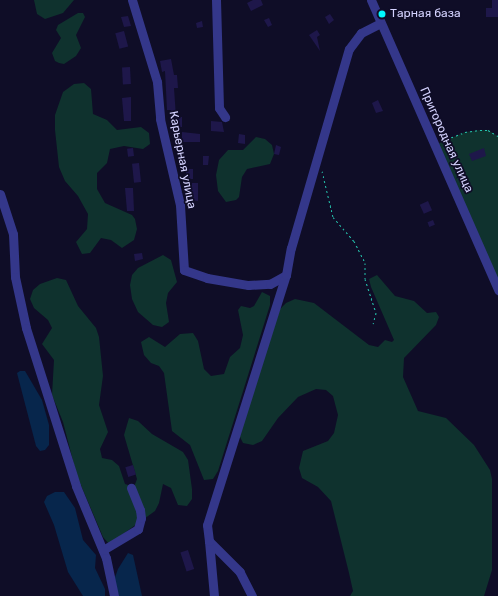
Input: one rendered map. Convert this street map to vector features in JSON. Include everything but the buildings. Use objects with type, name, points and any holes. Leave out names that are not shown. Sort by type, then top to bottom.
[{"type":"street","name":"Карьерная улица","points":[[132,0],[157,82],[160,118],[180,205],[184,270],[207,278],[248,285],[270,284],[286,275]]},
{"type":"street","points":[[216,0],[219,108],[225,117]]},
{"type":"street","name":"Пригородная улица","points":[[371,0],[498,290]]},
{"type":"street","points":[[214,596],[207,526],[286,275],[349,49],[361,33],[381,23]]},
{"type":"street","points":[[0,194],[14,234],[15,277],[26,328],[76,486],[103,550],[114,596]]},
{"type":"street","points":[[103,550],[138,529],[140,510],[131,488]]},
{"type":"street","points":[[208,541],[240,572],[252,596]]},
{"type":"path","points":[[435,144],[465,132],[480,130],[488,130],[498,136]]},
{"type":"path","points":[[315,167],[321,169],[326,183],[329,206],[333,217],[354,241],[365,263],[364,279],[376,313],[373,324]]},
{"type":"green space","points":[[34,0],[74,0],[63,13],[45,19],[37,14]]},
{"type":"green space","points":[[78,13],[83,13],[85,17],[76,35],[81,48],[76,56],[64,64],[59,63],[55,61],[52,53],[61,38],[56,30],[58,25]]},
{"type":"green space","points":[[84,83],[91,89],[93,114],[107,120],[117,130],[141,127],[149,133],[150,144],[143,149],[124,146],[110,149],[107,163],[97,173],[97,189],[105,203],[132,215],[135,219],[137,229],[134,240],[122,248],[111,240],[101,238],[90,253],[82,254],[76,242],[87,229],[88,214],[78,196],[65,181],[59,167],[55,115],[63,92],[74,84]]},
{"type":"green space","points":[[488,130],[498,136],[498,290],[435,145],[465,132]]},
{"type":"green space","points":[[256,137],[265,139],[272,145],[274,154],[270,164],[247,169],[242,177],[239,197],[236,200],[226,202],[218,191],[216,175],[219,160],[228,150],[243,150]]},
{"type":"green space","points":[[163,255],[171,260],[177,282],[168,293],[166,303],[169,322],[162,327],[153,325],[138,312],[132,299],[130,285],[132,275],[138,268]]},
{"type":"green space","points":[[377,275],[395,296],[414,301],[427,313],[436,312],[439,317],[436,325],[404,358],[403,377],[418,411],[446,418],[474,445],[490,470],[492,479],[492,570],[484,596],[350,596],[353,591],[331,501],[318,487],[302,478],[299,468],[303,451],[328,441],[334,433],[338,415],[333,396],[326,390],[316,389],[298,397],[278,418],[262,441],[253,445],[243,443],[239,435],[280,309],[286,303],[295,299],[314,303],[369,345],[378,347],[385,340],[392,342],[394,340],[371,287],[369,279]]},
{"type":"green space","points":[[57,278],[66,280],[78,306],[96,328],[99,337],[103,376],[99,405],[108,432],[100,449],[102,458],[112,460],[119,466],[125,484],[134,487],[137,479],[124,435],[129,418],[138,421],[152,434],[183,452],[188,460],[192,499],[187,506],[178,505],[171,488],[163,484],[159,503],[155,511],[109,544],[103,537],[77,476],[63,422],[52,395],[54,360],[42,344],[52,328],[48,320],[34,308],[30,299],[33,290],[40,284]]},
{"type":"green space","points":[[262,292],[270,296],[270,305],[218,471],[213,479],[204,480],[190,445],[172,431],[164,373],[159,366],[151,363],[144,355],[141,342],[149,337],[165,347],[180,334],[193,333],[198,341],[204,369],[211,376],[224,374],[230,357],[240,348],[243,335],[238,310],[241,306],[250,308],[254,306]]},
{"type":"water","points":[[20,371],[25,371],[42,400],[49,425],[49,445],[45,450],[40,451],[36,446],[17,373]]},
{"type":"water","points":[[55,492],[64,492],[75,508],[83,540],[96,555],[95,568],[105,589],[105,596],[83,596],[68,572],[54,525],[44,502],[47,496]]},
{"type":"water","points":[[128,553],[133,555],[142,596],[119,596],[114,580],[118,569]]},
{"type":"place","name":"Тарная база","points":[[382,14]]}]
